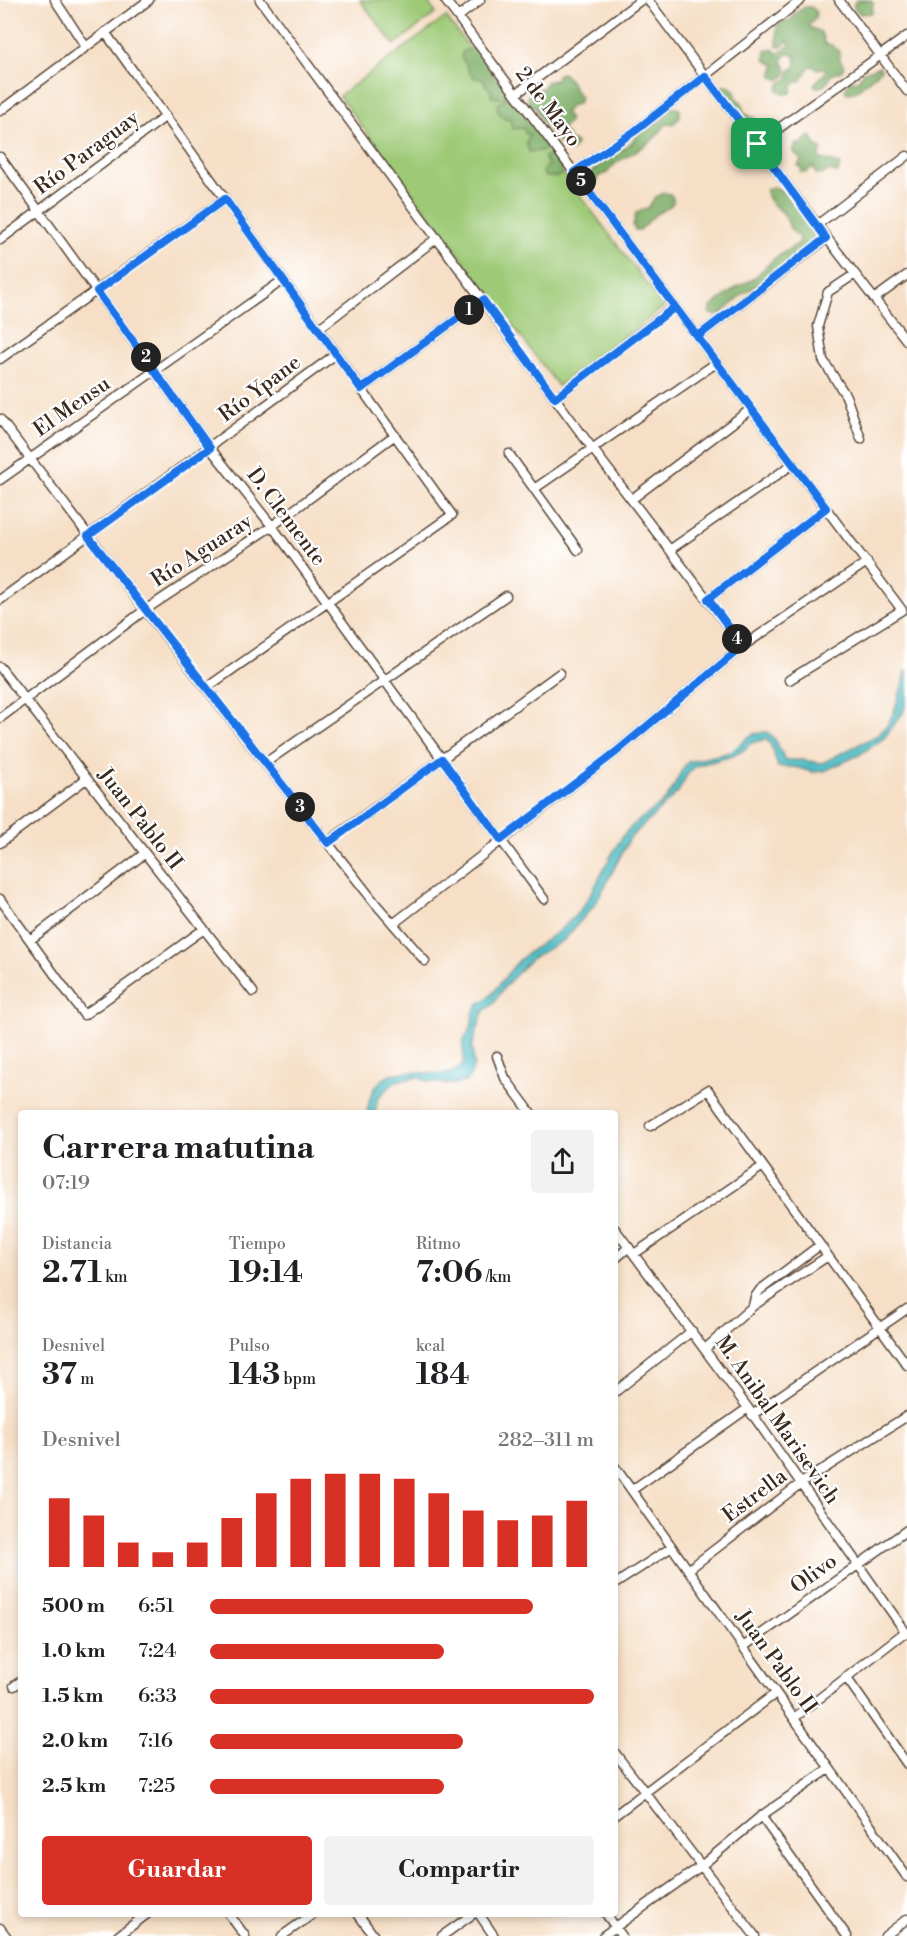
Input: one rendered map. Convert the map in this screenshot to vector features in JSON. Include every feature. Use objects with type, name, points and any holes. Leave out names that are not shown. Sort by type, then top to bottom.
[{"type":"street","points":[[55,0],[86,47]]},
{"type":"street","points":[[0,111],[149,0]]},
{"type":"street","points":[[260,0],[592,448],[743,646]]},
{"type":"street","name":"2 de Mayo","points":[[445,0],[902,610],[789,680]]},
{"type":"street","points":[[458,16],[480,0]]},
{"type":"street","points":[[516,94],[641,0]]},
{"type":"street","points":[[648,0],[826,238],[907,340]]},
{"type":"street","points":[[574,172],[617,144],[801,0]]},
{"type":"street","points":[[839,0],[907,92]]},
{"type":"street","points":[[105,32],[452,515],[206,688]]},
{"type":"street","points":[[757,144],[907,36]]},
{"type":"street","name":"Río Paraguay","points":[[0,240],[166,116]]},
{"type":"street","points":[[817,225],[907,156]]},
{"type":"street","name":"D. Clemente","points":[[0,157],[210,448],[272,526],[544,899]]},
{"type":"street","points":[[0,359],[225,199]]},
{"type":"street","points":[[318,329],[437,238]]},
{"type":"street","points":[[697,337],[826,238]]},
{"type":"street","points":[[855,274],[828,292],[818,326],[823,360],[846,396],[861,439]]},
{"type":"street","points":[[874,299],[907,275]]},
{"type":"street","name":"El Mensu","points":[[0,480],[283,279]]},
{"type":"street","points":[[361,389],[483,300]]},
{"type":"street","points":[[555,398],[675,307]]},
{"type":"street","name":"Río Ypane","points":[[0,600],[336,354]]},
{"type":"street","points":[[534,489],[716,363]]},
{"type":"street","points":[[632,499],[752,409]]},
{"type":"street","points":[[0,419],[206,688],[328,843],[425,961]]},
{"type":"street","name":"Río Aguaray","points":[[0,718],[145,610],[272,526],[394,435]]},
{"type":"street","points":[[509,453],[578,550]]},
{"type":"street","points":[[671,549],[793,464]]},
{"type":"street","points":[[708,599],[826,508]]},
{"type":"street","points":[[393,924],[616,752],[743,646],[867,562]]},
{"type":"street","points":[[265,763],[506,596]]},
{"type":"street","name":"Juan Pablo II","points":[[0,667],[253,992]]},
{"type":"street","points":[[328,843],[560,673]]},
{"type":"street","points":[[0,843],[86,779]]},
{"type":"street","points":[[30,940],[144,854]]},
{"type":"street","points":[[0,899],[84,1015],[204,929]]},
{"type":"street","points":[[497,1056],[505,1078],[529,1110]]},
{"type":"street","points":[[650,1126],[708,1090],[907,1365]]},
{"type":"street","points":[[618,1258],[763,1166]]},
{"type":"street","name":"M. Anibal Marisevich","points":[[618,1233],[705,1348],[906,1633]]},
{"type":"street","points":[[753,1305],[760,1290],[820,1245]]},
{"type":"street","points":[[705,1348],[753,1305],[828,1256]]},
{"type":"street","points":[[632,1490],[907,1309]]},
{"type":"street","points":[[618,1390],[692,1331]]},
{"type":"street","name":"Estrella","points":[[688,1570],[800,1484],[907,1416]]},
{"type":"street","name":"Juan Pablo II","points":[[618,1471],[907,1877]]},
{"type":"street","name":"Olivo","points":[[743,1647],[907,1530]]},
{"type":"street","points":[[618,1582],[672,1547]]},
{"type":"street","points":[[794,1718],[906,1633]]},
{"type":"street","points":[[846,1677],[907,1764]]},
{"type":"street","points":[[618,1813],[646,1794],[776,1693]]},
{"type":"street","points":[[618,1758],[755,1936]]},
{"type":"street","points":[[603,1936],[701,1866],[761,1816],[829,1769]]},
{"type":"street","points":[[761,1816],[847,1936]]},
{"type":"street","points":[[118,1936],[143,1917]]},
{"type":"street","points":[[231,1917],[245,1936]]},
{"type":"street","points":[[282,1936],[308,1917]]},
{"type":"street","points":[[360,1917],[374,1936]]},
{"type":"street","points":[[442,1936],[469,1917]]},
{"type":"street","points":[[480,1917],[494,1936]]},
{"type":"street","points":[[608,1917],[622,1936]]},
{"type":"street","points":[[885,1936],[907,1919]]},
{"type":"street","points":[[0,1928],[6,1936]]},
{"type":"green space","points":[[360,0],[426,0],[436,13],[394,45]]},
{"type":"green space","points":[[857,0],[871,0],[872,13],[860,14],[854,8]]},
{"type":"green space","points":[[805,7],[811,7],[816,11],[816,17],[809,27],[821,32],[825,44],[839,51],[840,60],[844,66],[842,71],[831,75],[822,87],[816,87],[814,84],[826,70],[809,67],[802,80],[793,84],[791,93],[784,94],[778,90],[778,87],[788,79],[789,72],[796,66],[795,56],[789,53],[784,57],[782,63],[786,67],[786,72],[785,76],[779,80],[772,76],[775,65],[765,60],[766,50],[773,48],[777,54],[789,46],[790,43],[787,41],[782,47],[777,46],[777,26],[783,21],[791,20],[795,13]]},
{"type":"green space","points":[[446,17],[664,307],[558,386],[339,96]]},
{"type":"green space","points":[[477,47],[489,65],[493,76],[506,85],[507,92],[504,98],[491,96],[491,90],[483,79],[471,75],[461,58],[463,51]]},
{"type":"green space","points":[[880,66],[881,70],[855,92],[845,91],[848,82],[858,80],[864,72]]},
{"type":"green space","points":[[563,73],[580,97],[578,104],[572,105],[565,112],[570,120],[562,129],[570,140],[575,142],[576,145],[572,151],[566,150],[563,144],[557,141],[556,135],[549,132],[548,125],[542,121],[535,107],[528,104],[528,95],[533,94],[536,89],[543,88],[546,82],[555,80],[558,74]]},
{"type":"green space","points":[[722,86],[729,86],[735,91],[736,98],[742,103],[744,113],[754,118],[755,124],[751,130],[748,130],[719,90]]},
{"type":"green space","points":[[507,98],[514,99],[526,111],[526,121],[534,126],[535,132],[540,134],[548,144],[543,151],[529,152],[526,142],[530,135],[525,133],[524,128],[513,129],[510,119],[503,117],[497,110],[498,104]]},
{"type":"green space","points":[[670,108],[680,110],[680,117],[677,120],[672,124],[666,124],[648,143],[618,162],[606,174],[600,175],[596,184],[590,184],[586,179],[595,169],[628,146],[642,130],[664,119],[664,113]]},
{"type":"green space","points":[[811,136],[822,150],[819,157],[821,159],[840,164],[838,173],[828,171],[822,175],[816,174],[813,166],[807,172],[801,172],[801,167],[798,166],[801,160],[793,151],[796,144],[802,144]]},
{"type":"green space","points":[[551,153],[557,159],[562,174],[556,177],[546,177],[543,173],[544,168],[548,165],[544,157]]},
{"type":"green space","points":[[772,187],[784,192],[809,223],[814,241],[776,272],[742,295],[722,313],[715,316],[709,313],[711,307],[737,287],[753,279],[775,258],[799,243],[800,239],[790,228],[784,215],[769,200],[767,189]]},
{"type":"green space","points":[[664,193],[670,194],[673,203],[656,214],[640,230],[635,230],[633,226],[636,213],[649,207],[654,198]]},
{"type":"water","points":[[907,670],[907,699],[903,713],[884,738],[859,755],[824,771],[813,772],[794,767],[778,767],[771,745],[766,739],[751,743],[733,756],[695,766],[678,792],[630,838],[596,903],[564,940],[532,958],[506,985],[492,1005],[483,1012],[472,1046],[474,1065],[467,1081],[446,1084],[426,1081],[419,1077],[396,1081],[378,1098],[376,1110],[368,1110],[373,1091],[383,1079],[397,1073],[453,1072],[462,1065],[463,1043],[471,1027],[476,1007],[492,994],[519,960],[574,917],[593,891],[619,841],[637,822],[666,799],[688,762],[731,752],[748,737],[767,732],[775,739],[785,760],[822,763],[878,735],[887,726],[894,712]]},
{"type":"waterway","points":[[730,753],[739,745]]},
{"type":"route","points":[[757,144],[705,76],[635,131],[574,172],[675,307],[697,337],[826,508],[708,599],[743,646],[616,752],[501,840],[442,759],[328,843],[88,536],[210,448],[97,291],[225,199],[361,389],[483,300],[555,398],[675,307],[697,337],[826,238],[757,144]]}]
